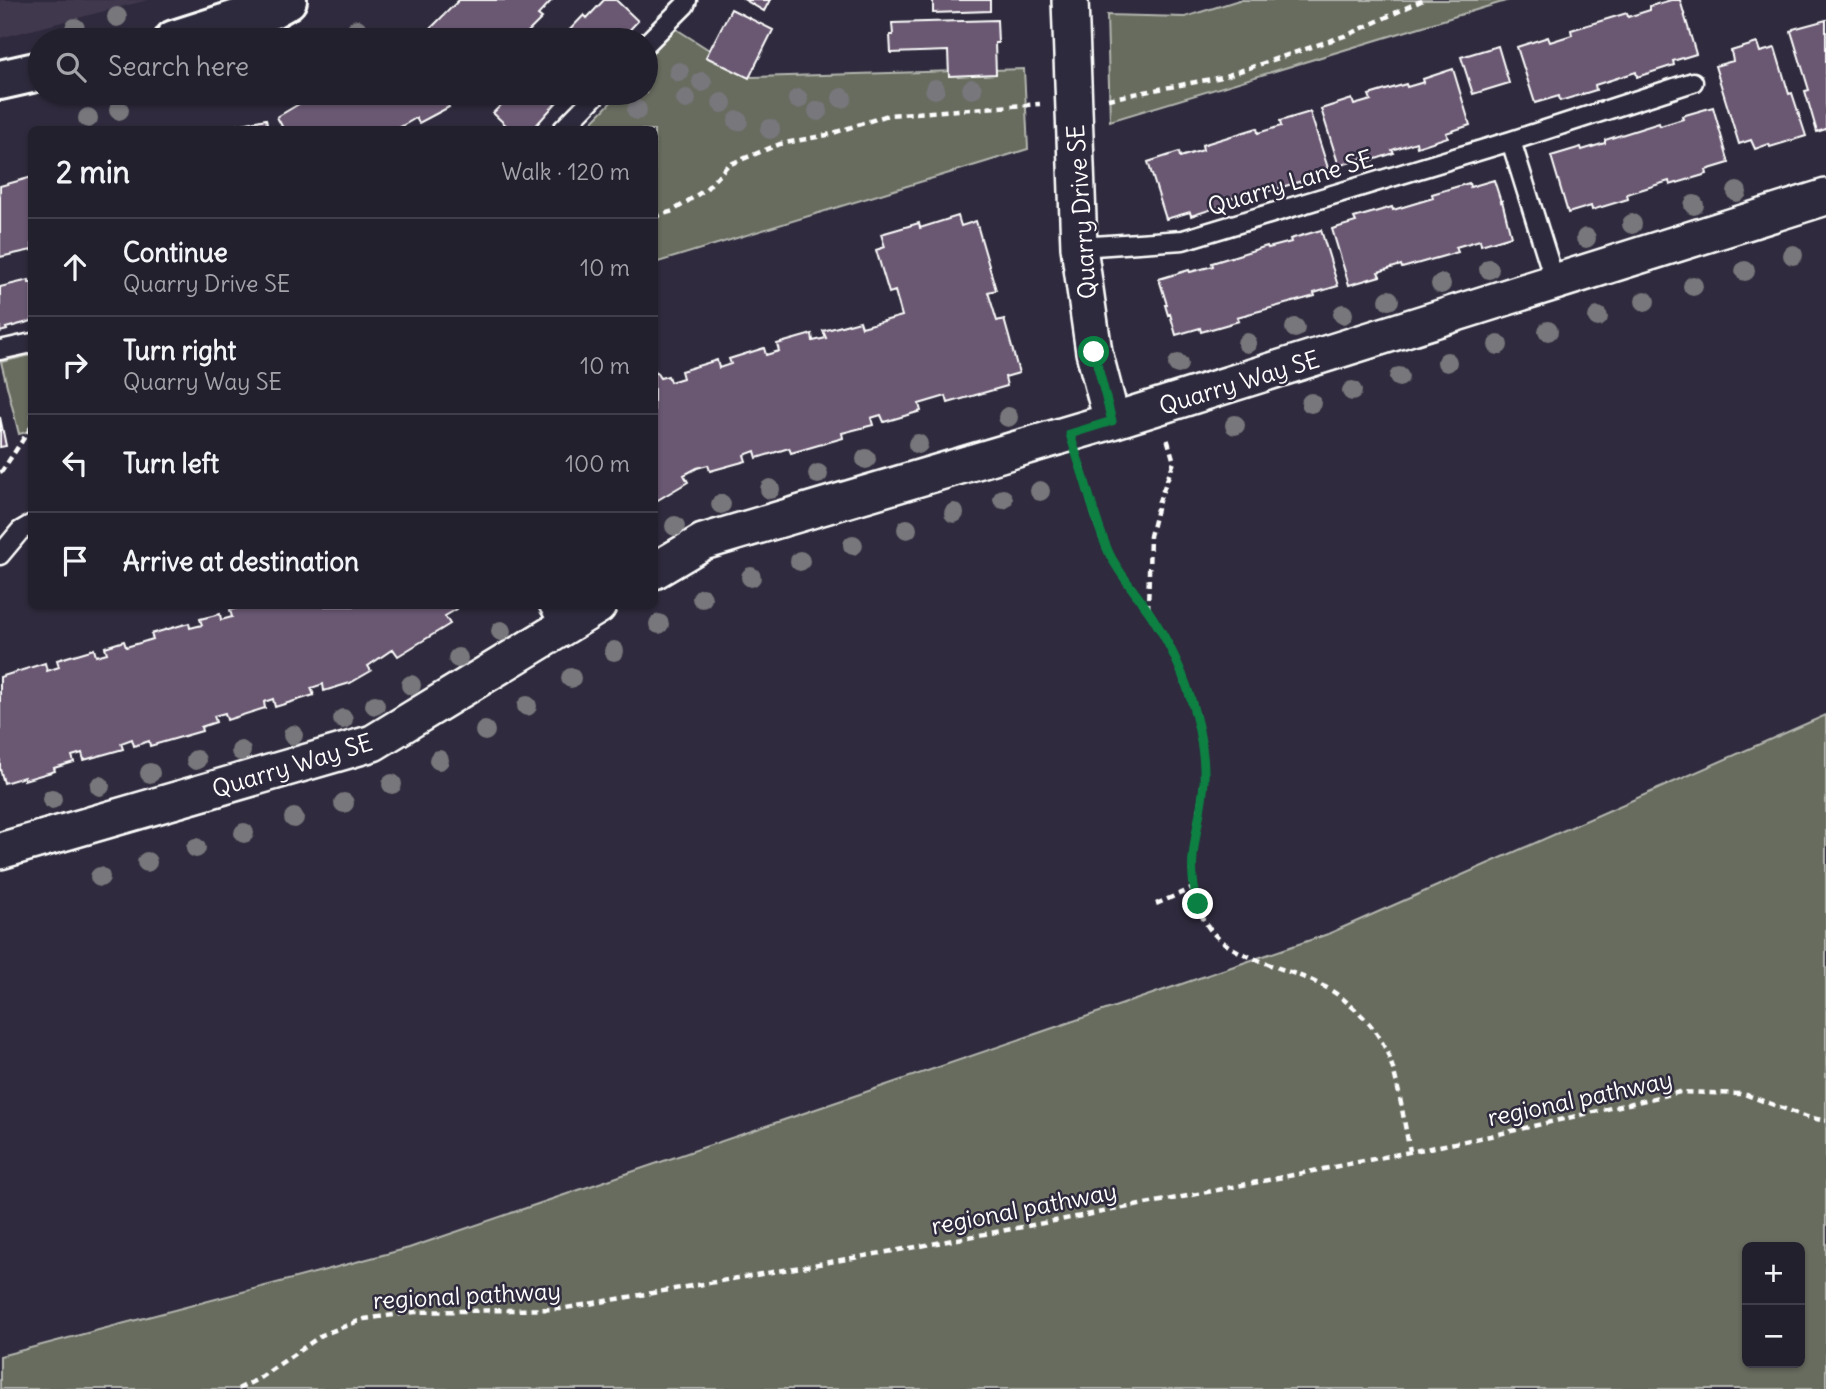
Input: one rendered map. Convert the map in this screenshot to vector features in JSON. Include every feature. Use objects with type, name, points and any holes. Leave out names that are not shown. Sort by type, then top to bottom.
[{"type":"street","points":[[212,28],[271,9],[287,0]]},
{"type":"street","name":"Quarry Drive SE","points":[[1070,0],[1079,247],[1094,352],[1112,421]]},
{"type":"street","points":[[0,80],[28,74]]},
{"type":"street","name":"Quarry Way SE","points":[[658,569],[702,542],[1070,434],[1826,197]]},
{"type":"street","name":"Quarry Way SE","points":[[0,851],[373,743],[555,617],[586,609]]},
{"type":"lane","points":[[658,32],[687,0]]},
{"type":"lane","name":"Quarry Lane SE","points":[[1079,247],[1183,240],[1511,141],[1693,82]]},
{"type":"lane","points":[[566,126],[586,105]]},
{"type":"lane","points":[[1511,141],[1555,282]]},
{"type":"lane","points":[[0,350],[28,344]]},
{"type":"lane","points":[[0,555],[20,531],[28,526]]},
{"type":"path","points":[[658,217],[673,211],[706,190],[728,165],[780,144],[827,135],[888,115],[1105,99],[1222,77],[1350,34],[1423,0]]},
{"type":"path","points":[[1148,611],[1150,537],[1159,501],[1174,462],[1157,407]]},
{"type":"path","points":[[0,472],[28,432]]},
{"type":"path","points":[[1070,434],[1103,541],[1177,662],[1194,710],[1203,750],[1204,782],[1191,869],[1193,888],[1207,925],[1217,937],[1242,954],[1324,986],[1359,1012],[1383,1044],[1392,1066],[1410,1152]]},
{"type":"path","points":[[1156,904],[1193,888]]},
{"type":"path","name":"regional pathway","points":[[238,1389],[258,1379],[322,1335],[363,1319],[415,1312],[560,1309],[1177,1198],[1490,1136],[1680,1092],[1744,1094],[1807,1117],[1826,1121]]},
{"type":"shaded area","points":[[0,0],[148,0],[39,28],[28,28],[28,31],[0,38]]},
{"type":"green space","points":[[1239,0],[1509,0],[1110,121],[1107,15],[1185,17]]},
{"type":"green space","points":[[673,27],[752,77],[1024,69],[1028,149],[658,262],[658,126],[588,126],[608,105],[658,105],[658,46]]},
{"type":"green space","points":[[28,356],[28,432],[19,434],[1,362]]},
{"type":"green space","points":[[1826,715],[1826,1389],[0,1389],[0,1356],[409,1248],[1328,934]]},
{"type":"building","points":[[459,0],[552,0],[538,15],[542,18],[532,28],[431,28]]},
{"type":"building","points":[[604,0],[616,0],[638,21],[631,28],[572,28],[584,15],[587,18]]},
{"type":"building","points":[[745,0],[770,0],[764,11]]},
{"type":"building","points":[[933,0],[990,0],[990,11],[933,13]]},
{"type":"building","points":[[1680,0],[1696,54],[1673,61],[1674,65],[1637,77],[1636,72],[1595,85],[1596,90],[1560,101],[1559,96],[1535,103],[1517,47],[1548,37],[1550,42],[1572,35],[1571,30],[1627,13],[1628,17],[1650,10],[1650,6]]},
{"type":"building","points":[[731,9],[773,30],[749,78],[706,57]]},
{"type":"building","points":[[997,20],[996,74],[949,76],[948,51],[891,53],[892,23]]},
{"type":"building","points":[[1826,20],[1826,129],[1817,132],[1805,91],[1809,90],[1791,31]]},
{"type":"building","points":[[1757,43],[1760,52],[1775,48],[1806,136],[1755,149],[1751,140],[1739,144],[1715,66],[1733,61],[1731,51]]},
{"type":"building","points":[[1498,46],[1509,83],[1473,94],[1461,57]]},
{"type":"building","points":[[1453,69],[1470,125],[1446,133],[1448,137],[1417,147],[1416,142],[1364,163],[1363,158],[1339,166],[1321,109],[1352,99],[1354,105],[1371,100],[1369,95],[1406,84],[1407,87],[1424,82],[1423,79]]},
{"type":"building","points":[[297,105],[449,107],[419,123],[416,118],[402,126],[282,126],[277,117]]},
{"type":"building","points":[[501,105],[554,105],[536,126],[507,126],[493,113]]},
{"type":"building","points":[[1713,107],[1729,163],[1706,170],[1707,174],[1670,185],[1669,181],[1627,194],[1628,199],[1592,210],[1591,206],[1568,213],[1551,156],[1581,147],[1582,150],[1605,143],[1605,140],[1659,123],[1660,126],[1683,119],[1682,116]]},
{"type":"building","points":[[1310,112],[1328,168],[1304,176],[1305,180],[1269,191],[1268,187],[1226,200],[1228,204],[1191,216],[1190,212],[1166,219],[1148,162],[1179,152],[1180,157],[1203,150],[1202,145],[1257,128],[1258,133],[1281,126],[1280,121]]},
{"type":"building","points":[[266,119],[267,126],[232,126]]},
{"type":"building","points":[[28,178],[28,251],[0,257],[0,186]]},
{"type":"building","points":[[1494,180],[1511,236],[1481,245],[1480,240],[1456,247],[1458,252],[1402,268],[1401,265],[1378,272],[1380,276],[1349,285],[1332,229],[1356,222],[1354,218],[1433,198],[1432,194],[1469,183],[1470,187]]},
{"type":"building","points":[[958,216],[961,226],[976,221],[996,290],[988,292],[997,321],[1004,319],[1019,373],[1005,377],[1007,386],[948,403],[946,396],[919,404],[921,411],[884,422],[881,415],[871,418],[873,425],[842,433],[843,438],[791,453],[789,448],[757,458],[755,451],[744,455],[746,461],[710,471],[708,465],[697,468],[684,475],[688,482],[658,500],[658,375],[660,378],[668,376],[670,382],[683,378],[681,371],[717,360],[719,368],[731,364],[729,359],[764,348],[766,355],[779,351],[777,344],[812,334],[813,341],[826,338],[823,331],[860,321],[862,327],[902,316],[895,291],[889,293],[876,250],[885,247],[881,234],[919,223],[920,228]]},
{"type":"building","points":[[1321,230],[1338,286],[1314,293],[1315,296],[1237,317],[1239,321],[1201,332],[1200,328],[1176,335],[1159,279],[1213,266],[1212,263],[1267,246],[1268,248],[1291,242],[1290,239]]},
{"type":"building","points":[[28,280],[28,322],[0,332],[0,287]]},
{"type":"building","points":[[0,417],[6,446],[0,447]]},
{"type":"building","points":[[457,609],[445,616],[450,624],[398,656],[393,649],[368,666],[371,671],[350,683],[324,691],[323,684],[311,688],[314,695],[275,707],[273,699],[264,702],[265,708],[227,720],[225,713],[214,716],[216,722],[201,727],[202,731],[150,746],[149,741],[134,746],[132,739],[121,743],[123,749],[84,760],[82,753],[72,756],[74,762],[54,768],[55,771],[4,783],[0,769],[0,677],[45,663],[47,671],[59,667],[57,660],[94,649],[96,656],[107,653],[105,647],[124,641],[126,647],[153,639],[151,634],[189,623],[190,628],[202,625],[200,619],[220,614],[221,620],[232,617],[230,610]]},
{"type":"route","points":[[1094,352],[1112,421],[1070,434],[1103,541],[1125,580],[1163,634],[1177,662],[1194,710],[1203,750],[1204,769],[1191,869],[1198,904]]}]
